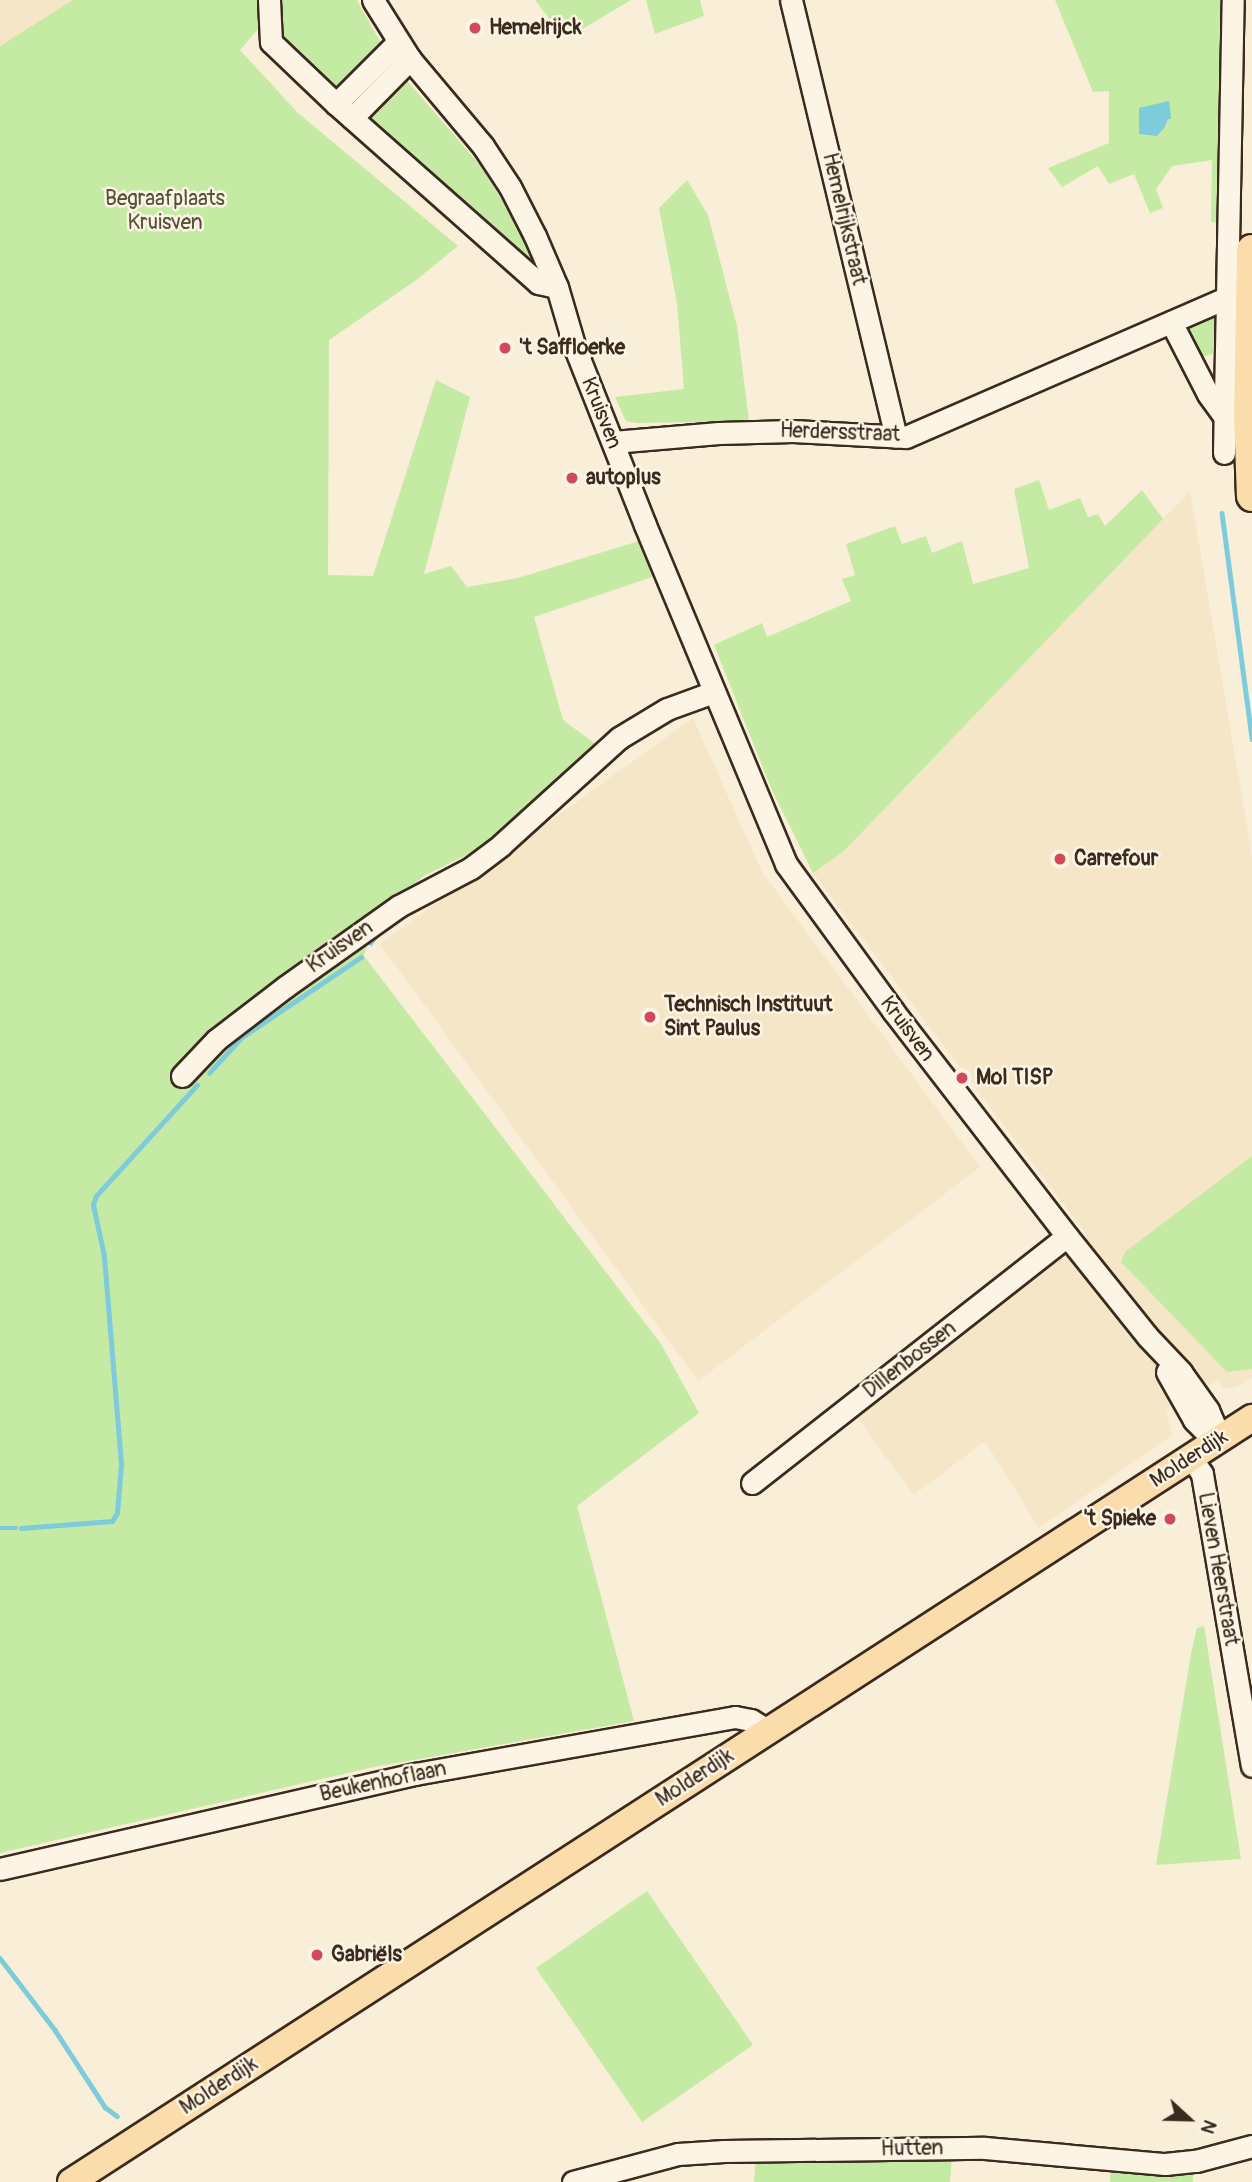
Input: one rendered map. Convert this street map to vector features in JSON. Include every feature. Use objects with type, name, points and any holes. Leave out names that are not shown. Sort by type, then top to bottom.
[{"type":"highway","points":[[1252,250],[1249,415],[1252,496]]},
{"type":"main road","name":"Molderdijk","points":[[71,2182],[1252,1418]]},
{"type":"street","points":[[269,0],[271,42],[344,111],[538,283],[557,287]]},
{"type":"street","name":"Kruisven","points":[[373,0],[404,50],[483,146],[510,187],[557,287],[575,348],[775,842],[802,889],[1067,1236],[1147,1336],[1181,1372],[1208,1410],[1220,1438]]},
{"type":"street","name":"Hemelrijkstraat","points":[[792,0],[896,437]]},
{"type":"street","points":[[1224,453],[1233,0]]},
{"type":"street","points":[[344,111],[404,50]]},
{"type":"street","name":"Herdersstraat","points":[[612,442],[719,433],[793,431],[896,437],[916,434],[1225,298]]},
{"type":"street","points":[[1171,322],[1208,394],[1223,415]]},
{"type":"street","name":"Kruisven","points":[[183,1076],[216,1040],[285,986],[399,906],[471,868],[501,845],[619,738],[667,709],[713,692]]},
{"type":"street","name":"Dillenbossen","points":[[752,1483],[1067,1236]]},
{"type":"street","name":"Lieven Heerstraat","points":[[1191,1458],[1202,1474],[1241,1642],[1252,1766]]},
{"type":"street","name":"Beukenhoflaan","points":[[0,1869],[428,1771],[735,1717],[751,1720],[767,1730]]},
{"type":"street","name":"Hutten","points":[[573,2182],[678,2154],[724,2151],[985,2148],[1165,2164],[1196,2161],[1252,2146]]},
{"type":"shaded area","points":[[0,0],[73,0],[0,46]]},
{"type":"shaded area","points":[[1190,491],[1252,856],[1252,1377],[1243,1384],[1225,1389],[1218,1380],[1166,1410],[1172,1435],[1039,1528],[985,1441],[914,1495],[856,1416],[1087,1235],[813,873],[845,850]]},
{"type":"shaded area","name":"Technisch Instituut Sint Paulus","points":[[693,718],[762,872],[980,1167],[698,1381],[380,944]]},
{"type":"green space","name":"Begraafplaats Kruisven","points":[[73,0],[260,0],[260,27],[240,50],[298,113],[458,246],[415,281],[329,340],[328,575],[373,576],[436,380],[470,397],[424,574],[451,566],[467,587],[518,578],[639,541],[655,576],[534,617],[563,720],[597,745],[482,847],[424,876],[375,916],[364,956],[661,1344],[699,1413],[577,1506],[634,1721],[374,1767],[0,1853],[0,46]]},
{"type":"green space","points":[[277,0],[357,0],[382,45],[334,91],[276,29]]},
{"type":"green space","points":[[535,0],[631,0],[584,28],[561,34]]},
{"type":"green space","points":[[646,0],[700,0],[704,16],[655,34]]},
{"type":"green space","points":[[1055,0],[1227,0],[1220,223],[1211,222],[1212,160],[1172,166],[1156,189],[1163,208],[1150,213],[1134,174],[1109,184],[1098,166],[1062,187],[1048,168],[1109,143],[1109,91],[1093,92]]},
{"type":"green space","points":[[403,76],[479,164],[526,238],[534,262],[523,263],[363,118]]},
{"type":"green space","points":[[687,180],[708,215],[737,326],[749,421],[636,423],[626,421],[615,397],[684,389],[677,303],[659,208]]},
{"type":"green space","points":[[1208,312],[1220,320],[1220,352],[1201,357],[1195,352],[1184,330],[1186,319]]},
{"type":"green space","points":[[1039,480],[1049,510],[1080,498],[1088,517],[1098,514],[1105,526],[1142,490],[1163,519],[845,850],[813,873],[771,788],[714,645],[762,623],[767,637],[851,601],[842,579],[855,575],[846,544],[895,526],[902,544],[926,536],[932,553],[962,541],[973,584],[1029,568],[1014,489]]},
{"type":"green space","points":[[1252,1156],[1252,1369],[1227,1372],[1121,1262],[1125,1252]]},
{"type":"green space","points":[[1204,1626],[1241,1859],[1156,1865],[1191,1654],[1197,1628]]},
{"type":"green space","points":[[647,1891],[753,2045],[642,2122],[536,1968]]},
{"type":"green space","points":[[756,2156],[952,2156],[950,2182],[754,2182]]},
{"type":"green space","points":[[1111,2167],[1193,2167],[1193,2182],[1110,2182]]},
{"type":"water","points":[[1169,101],[1171,119],[1168,119],[1157,136],[1139,134],[1139,108]]},
{"type":"waterway","points":[[1222,513],[1252,739]]},
{"type":"waterway","points":[[370,943],[378,933]]},
{"type":"waterway","points":[[209,1073],[242,1037],[361,957]]},
{"type":"waterway","points":[[21,1528],[112,1521],[117,1513],[121,1464],[104,1256],[93,1205],[96,1196],[197,1085]]},
{"type":"waterway","points":[[0,1528],[16,1528]]},
{"type":"waterway","points":[[0,1958],[55,2030],[105,2107],[117,2116]]},
{"type":"place","name":"Hemelrijck","points":[[475,28]]},
{"type":"place","name":"'t Saffloerke","points":[[505,348]]},
{"type":"place","name":"autoplus","points":[[572,478]]},
{"type":"place","name":"Carrefour","points":[[1060,859]]},
{"type":"place","name":"Technisch Instituut Sint Paulus","points":[[650,1017]]},
{"type":"place","name":"Mol TISP","points":[[962,1078]]},
{"type":"place","name":"'t Spieke","points":[[1170,1519]]},
{"type":"place","name":"Gabriëls","points":[[317,1955]]}]
